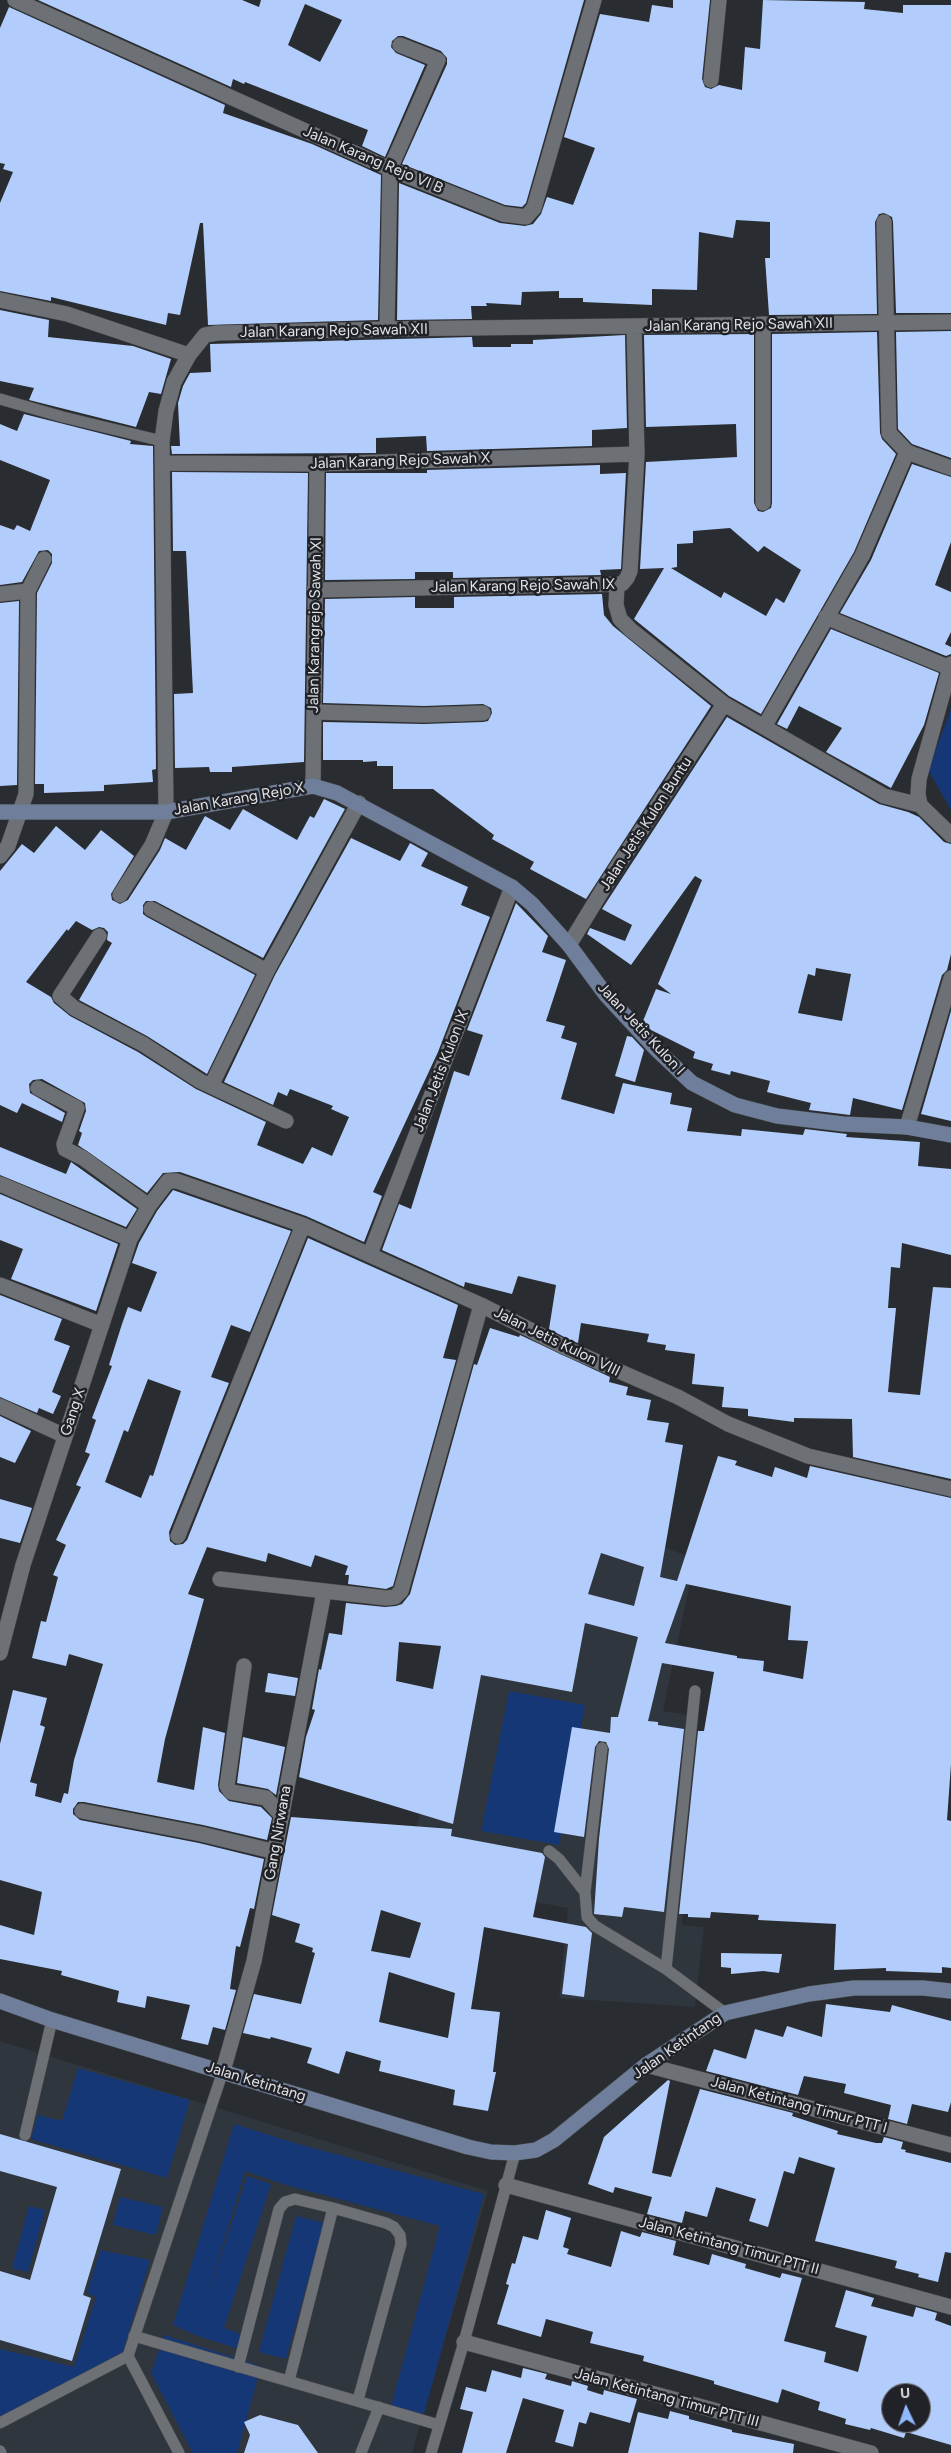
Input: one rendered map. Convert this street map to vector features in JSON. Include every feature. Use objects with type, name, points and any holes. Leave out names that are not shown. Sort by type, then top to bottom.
[{"type":"street","name":"Jalan Karang Rejo VI B","points":[[14,0],[390,169],[503,214],[526,217],[534,208],[594,0]]},
{"type":"street","points":[[711,80],[719,0]]},
{"type":"street","points":[[387,329],[390,169],[438,60],[400,45]]},
{"type":"street","points":[[884,222],[889,433],[907,452],[951,468]]},
{"type":"street","points":[[0,300],[67,314],[189,355]]},
{"type":"street","name":"Jalan Karang Rejo Sawah XII","points":[[166,812],[162,441],[166,411],[174,382],[189,355],[205,335],[217,333],[387,329],[951,322]]},
{"type":"street","points":[[763,324],[763,503]]},
{"type":"street","name":"Jalan Karang Rejo Sawah IX","points":[[314,590],[617,586],[628,578],[637,454],[634,326]]},
{"type":"street","points":[[764,727],[862,556],[907,452]]},
{"type":"street","name":"Jalan Karang Rejo Sawah X","points":[[163,463],[317,464],[637,454]]},
{"type":"street","name":"Jalan Karangrejo Sawah XI","points":[[313,786],[317,464]]},
{"type":"street","points":[[0,856],[8,846],[26,794],[28,591],[44,559]]},
{"type":"street","points":[[617,586],[616,605],[620,619],[631,630],[724,704],[884,796],[920,805],[951,835]]},
{"type":"street","points":[[0,594],[28,591]]},
{"type":"street","points":[[826,618],[950,666],[919,779],[918,794],[920,805]]},
{"type":"street","name":"Jalan Jetis Kulon Buntu","points":[[569,945],[608,881],[724,704]]},
{"type":"street","points":[[314,712],[424,715],[484,714]]},
{"type":"street","name":"Jalan Karang Rejo X","points":[[0,812],[166,812],[313,786],[337,792],[359,803],[512,887]]},
{"type":"street","points":[[211,1086],[267,971],[359,803]]},
{"type":"street","points":[[120,895],[152,845],[166,812]]},
{"type":"street","name":"Jalan Jetis Kulon I","points":[[512,887],[532,904],[569,945],[606,995],[656,1049],[692,1083],[735,1104],[777,1116],[843,1124],[907,1127],[951,1135]]},
{"type":"street","name":"Jalan Jetis Kulon IX","points":[[370,1254],[512,887]]},
{"type":"street","points":[[150,909],[267,971]]},
{"type":"street","points":[[99,936],[60,996],[74,1008],[143,1044],[200,1081],[286,1122]]},
{"type":"street","points":[[907,1127],[951,978]]},
{"type":"street","points":[[38,1088],[77,1108],[64,1147],[149,1206]]},
{"type":"street","name":"Jalan Jetis Kulon VIII","points":[[168,1181],[177,1181],[303,1224],[481,1305],[566,1348],[678,1397],[728,1424],[808,1456],[951,1489]]},
{"type":"street","name":"Gang X","points":[[0,1653],[23,1565],[130,1239],[149,1206],[168,1181]]},
{"type":"street","points":[[0,1184],[130,1239]]},
{"type":"street","points":[[178,1536],[303,1224]]},
{"type":"street","points":[[0,1285],[102,1325]]},
{"type":"street","points":[[220,1579],[386,1598],[395,1597],[401,1592],[481,1305]]},
{"type":"street","points":[[0,1406],[65,1436]]},
{"type":"street","name":"Gang Nirwana","points":[[224,2071],[254,1961],[324,1592]]},
{"type":"street","points":[[244,1666],[227,1786],[231,1792],[266,1798],[282,1816]]},
{"type":"street","points":[[82,1812],[201,1834],[276,1852]]},
{"type":"street","name":"Jalan Ketintang","points":[[0,2001],[52,2020],[468,2147],[491,2152],[515,2153],[536,2150],[554,2140],[646,2066],[725,2013],[809,1994],[854,1988],[951,1990]]},
{"type":"street","name":"Jalan Ketintang Timur PTT I","points":[[646,2066],[951,2145]]},
{"type":"street","name":"Jalan Ketintang Timur PTT II","points":[[506,2184],[951,2307]]},
{"type":"street","name":"Jalan Ketintang Timur PTT III","points":[[464,2342],[871,2453]]},
{"type":"lane","points":[[0,399],[63,417],[162,441]]},
{"type":"lane","points":[[666,1969],[695,1691]]},
{"type":"lane","points":[[602,1748],[585,1892],[587,1917],[595,1926],[666,1969],[725,2013]]},
{"type":"lane","points":[[549,1851],[559,1859],[585,1892]]},
{"type":"lane","points":[[25,2135],[52,2020]]},
{"type":"lane","points":[[179,2453],[128,2356],[224,2071]]},
{"type":"lane","points":[[431,2453],[464,2342],[515,2153]]},
{"type":"lane","points":[[238,2367],[279,2209],[285,2202],[295,2199],[333,2208],[386,2223],[394,2227],[400,2235],[401,2244],[358,2400]]},
{"type":"lane","points":[[289,2381],[333,2208]]},
{"type":"lane","points":[[134,2336],[439,2425]]},
{"type":"lane","points":[[0,2423],[128,2356]]},
{"type":"lane","points":[[361,2453],[379,2407]]},
{"type":"shaded area","points":[[951,709],[951,810],[928,770]]},
{"type":"shaded area","points":[[555,1519],[643,1539],[695,1559],[663,1711],[699,1717],[682,1925],[704,1927],[695,2007],[559,1998],[568,1908],[404,1878],[433,1760]]},
{"type":"shaded area","points":[[509,1691],[585,1705],[559,1845],[481,1831]]},
{"type":"shaded area","points":[[0,2041],[488,2191],[412,2453],[0,2453]]},
{"type":"shaded area","points":[[78,2068],[190,2100],[167,2178],[31,2139],[38,2115],[62,2121]]},
{"type":"shaded area","points":[[234,2124],[298,2144],[484,2194],[424,2414],[391,2406],[440,2226],[286,2185],[245,2171],[206,2301],[247,2176],[271,2184],[224,2328],[246,2336],[242,2350],[195,2335],[173,2325]]},
{"type":"shaded area","points":[[120,2197],[163,2207],[156,2235],[113,2225]]},
{"type":"shaded area","points":[[29,2206],[45,2210],[28,2272],[12,2268]]},
{"type":"shaded area","points":[[296,2216],[324,2223],[286,2359],[259,2352]]},
{"type":"shaded area","points":[[100,2250],[150,2260],[122,2355],[0,2417],[0,2349],[74,2367],[96,2297],[87,2293]]},
{"type":"shaded area","points":[[164,2335],[261,2366],[237,2453],[193,2453],[151,2373]]},
{"type":"building","points":[[38,0],[242,0],[259,7],[261,0],[584,0],[526,203],[522,207],[505,205],[402,164],[447,64],[447,58],[441,51],[403,36],[398,36],[392,41],[391,47],[396,53],[425,65],[385,157],[362,146],[368,130],[245,82],[244,84],[233,79],[231,87]],"holes":[[[305,4],[342,20],[320,62],[288,45]]]},
{"type":"building","points":[[673,0],[710,0],[702,79],[705,87],[711,89],[719,85],[742,90],[745,47],[760,49],[763,0],[865,2],[864,9],[903,13],[903,5],[951,5],[951,313],[896,313],[893,222],[892,217],[884,213],[879,214],[875,222],[877,314],[769,315],[765,258],[770,258],[770,222],[736,220],[733,238],[699,232],[697,290],[652,289],[652,305],[583,302],[583,298],[559,298],[559,291],[522,292],[521,305],[486,303],[487,306],[471,306],[472,319],[397,320],[399,183],[500,223],[525,226],[533,224],[541,214],[547,197],[573,205],[595,148],[564,137],[600,14],[649,22],[652,5],[673,8]]},
{"type":"building","points":[[9,7],[225,105],[223,113],[312,144],[381,175],[378,320],[208,325],[203,223],[200,223],[180,315],[168,313],[166,325],[51,297],[51,301],[0,291],[0,203],[13,172],[3,169],[5,164],[0,163],[0,28]]},
{"type":"building","points":[[0,310],[49,320],[48,337],[133,346],[171,359],[161,394],[149,392],[136,427],[29,400],[34,388],[0,381]]},
{"type":"building","points":[[951,331],[951,458],[912,444],[898,429],[896,332]]},
{"type":"building","points":[[877,332],[880,433],[882,439],[896,454],[854,552],[761,714],[729,696],[634,619],[664,568],[640,569],[646,462],[737,457],[736,424],[646,427],[644,335],[754,334],[754,503],[758,511],[763,512],[771,508],[772,503],[772,334]],"holes":[[[730,528],[758,552],[764,546],[801,570],[784,603],[776,598],[766,616],[724,592],[721,598],[671,568],[677,567],[677,544],[693,543],[693,531]]]},
{"type":"building","points":[[625,335],[627,428],[592,430],[592,446],[427,451],[426,436],[376,438],[376,453],[172,454],[171,446],[180,446],[178,403],[183,386],[190,373],[211,372],[210,344],[472,337],[473,347],[511,347],[511,344],[533,344],[533,340]]},
{"type":"building","points":[[24,414],[131,441],[130,444],[153,446],[156,769],[152,770],[153,782],[104,785],[104,791],[44,793],[44,784],[35,784],[37,593],[52,563],[52,554],[48,550],[39,551],[22,582],[0,585],[0,525],[14,530],[17,525],[30,531],[50,480],[0,460],[0,424],[17,431]]},
{"type":"building","points":[[912,464],[951,477],[951,542],[935,585],[951,592],[951,632],[945,644],[951,647],[951,654],[946,656],[840,613],[871,560]]},
{"type":"building","points":[[600,465],[600,474],[626,473],[621,569],[600,570],[601,575],[453,578],[453,572],[415,572],[415,579],[325,580],[326,473],[427,473],[427,470]]},
{"type":"building","points":[[172,472],[308,473],[304,762],[232,767],[232,772],[210,772],[209,767],[175,768],[174,694],[193,693],[186,551],[173,551]]},
{"type":"building","points":[[602,594],[604,615],[613,626],[711,706],[586,899],[530,869],[534,862],[492,839],[494,835],[433,789],[393,789],[393,766],[377,766],[377,761],[323,760],[323,722],[424,724],[483,722],[488,721],[492,713],[491,708],[483,704],[424,706],[323,703],[325,599],[415,597],[415,608],[454,608],[454,597]]},
{"type":"building","points":[[19,601],[17,785],[0,786],[0,603]]},
{"type":"building","points":[[831,629],[939,673],[924,725],[891,788],[826,752],[842,728],[799,706],[787,729],[777,724]]},
{"type":"building","points":[[727,717],[879,804],[919,817],[944,842],[951,844],[951,954],[947,970],[942,975],[902,1110],[853,1098],[850,1115],[809,1110],[811,1103],[767,1092],[770,1081],[731,1071],[730,1075],[711,1070],[713,1064],[693,1058],[695,1052],[651,1030],[643,1021],[656,989],[671,994],[658,984],[702,880],[695,876],[631,965],[587,934],[590,928],[625,941],[632,925],[602,909]],"holes":[[[816,968],[851,974],[842,1021],[798,1013],[808,974],[815,976]]]},
{"type":"building","points":[[324,799],[345,809],[263,958],[155,901],[146,901],[143,905],[143,914],[147,917],[255,975],[207,1074],[147,1036],[79,1000],[112,943],[107,940],[108,932],[104,928],[99,927],[92,930],[76,921],[68,931],[67,929],[26,982],[51,997],[54,1003],[70,1016],[138,1052],[196,1089],[266,1122],[257,1145],[303,1164],[312,1147],[332,1156],[349,1117],[331,1109],[333,1106],[290,1089],[287,1096],[278,1092],[273,1105],[224,1082],[275,975],[351,838],[400,861],[410,843],[428,853],[421,866],[468,887],[461,905],[490,917],[438,1052],[373,1192],[382,1196],[364,1242],[306,1216],[180,1172],[163,1173],[147,1193],[78,1145],[82,1133],[79,1131],[86,1111],[85,1103],[42,1079],[33,1080],[29,1084],[30,1093],[65,1113],[62,1122],[22,1103],[17,1113],[0,1105],[0,871],[22,844],[34,853],[56,826],[85,850],[101,830],[134,856],[111,894],[112,900],[120,904],[128,900],[160,850],[165,838],[186,850],[205,816],[230,830],[243,809],[297,840],[310,816],[314,818]]},
{"type":"building","points":[[516,903],[548,936],[542,952],[566,960],[546,1021],[565,1026],[561,1038],[577,1043],[561,1099],[614,1114],[623,1083],[672,1093],[670,1104],[692,1108],[687,1131],[741,1136],[742,1129],[803,1135],[805,1129],[847,1134],[846,1137],[920,1142],[918,1166],[951,1169],[951,1255],[902,1243],[900,1268],[891,1267],[888,1308],[896,1308],[888,1392],[920,1395],[933,1287],[951,1288],[951,1479],[853,1457],[852,1419],[794,1418],[794,1422],[748,1416],[748,1409],[722,1407],[724,1387],[692,1384],[695,1354],[665,1350],[666,1345],[647,1342],[649,1334],[581,1323],[578,1343],[570,1340],[549,1329],[556,1285],[518,1276],[512,1294],[465,1282],[464,1287],[382,1250],[399,1204],[411,1209],[454,1071],[469,1076],[483,1035],[467,1030]]},
{"type":"building","points":[[951,1011],[951,1121],[921,1114]]},
{"type":"building","points":[[627,1036],[632,1037],[644,1050],[635,1082],[615,1076]]},
{"type":"building","points":[[0,1147],[66,1174],[71,1162],[137,1209],[126,1227],[0,1175]]},
{"type":"building","points":[[173,1190],[291,1231],[250,1332],[231,1325],[211,1377],[229,1383],[169,1532],[170,1541],[175,1545],[183,1544],[187,1540],[308,1238],[458,1305],[443,1358],[456,1360],[393,1586],[386,1589],[348,1584],[349,1575],[345,1575],[348,1566],[315,1555],[311,1567],[268,1553],[266,1562],[207,1547],[188,1594],[204,1599],[165,1739],[157,1782],[194,1790],[203,1727],[225,1733],[218,1785],[219,1791],[229,1801],[261,1807],[272,1818],[267,1840],[203,1825],[84,1802],[78,1802],[73,1809],[73,1814],[80,1820],[199,1843],[264,1859],[254,1909],[250,1908],[240,1947],[236,1946],[230,1989],[236,1990],[225,2030],[213,2027],[208,2045],[181,2039],[190,2005],[147,1996],[145,2008],[117,2002],[119,1991],[61,1975],[62,1971],[0,1959],[0,1925],[34,1935],[42,1892],[0,1880],[0,1744],[13,1690],[47,1698],[40,1725],[45,1727],[30,1782],[37,1784],[35,1796],[61,1803],[64,1793],[68,1794],[74,1760],[103,1664],[69,1654],[66,1666],[32,1658],[41,1621],[46,1622],[58,1577],[53,1575],[66,1545],[56,1540],[81,1487],[76,1485],[90,1454],[85,1452],[96,1420],[92,1418],[112,1366],[109,1365],[122,1324],[128,1307],[141,1312],[157,1272],[132,1263],[139,1243],[157,1211]],"holes":[[[148,1379],[181,1391],[153,1476],[150,1475],[141,1498],[105,1482],[124,1430],[128,1432]]]},
{"type":"building","points":[[0,1194],[118,1244],[96,1311],[11,1279],[23,1249],[0,1240]]},
{"type":"building","points":[[0,1295],[62,1319],[54,1340],[70,1346],[52,1392],[61,1396],[53,1414],[39,1408],[37,1413],[0,1397]]},
{"type":"building","points":[[490,1328],[519,1337],[520,1335],[610,1377],[609,1382],[628,1387],[626,1395],[651,1400],[647,1420],[669,1423],[665,1442],[683,1445],[660,1577],[677,1581],[718,1456],[737,1461],[735,1465],[772,1477],[775,1467],[807,1478],[810,1466],[951,1498],[951,1764],[947,1820],[951,1821],[951,1968],[942,1967],[942,1973],[886,1971],[886,1968],[834,1970],[836,1924],[758,1920],[759,1915],[711,1912],[710,1918],[688,1917],[688,1914],[679,1914],[698,1731],[704,1731],[714,1672],[662,1663],[648,1721],[658,1722],[658,1725],[684,1729],[664,1912],[624,1907],[622,1917],[594,1914],[599,1839],[609,1749],[606,1742],[599,1741],[595,1747],[584,1837],[554,1832],[572,1727],[610,1733],[611,1717],[618,1717],[638,1637],[585,1623],[572,1692],[481,1675],[453,1824],[299,1777],[306,1737],[315,1710],[312,1709],[319,1669],[321,1670],[329,1633],[342,1635],[346,1603],[385,1607],[396,1606],[402,1604],[410,1594],[474,1364],[477,1365]],"holes":[[[601,1553],[644,1567],[634,1606],[588,1594]],[[686,1584],[791,1606],[788,1640],[808,1641],[803,1679],[763,1671],[764,1661],[737,1658],[737,1656],[665,1643]],[[399,1642],[441,1646],[433,1689],[396,1681]]]},
{"type":"building","points":[[0,1416],[31,1431],[15,1463],[0,1457]]},
{"type":"building","points":[[0,1499],[32,1508],[20,1543],[0,1538]]},
{"type":"building","points":[[268,1673],[298,1678],[295,1696],[265,1692]]},
{"type":"building","points":[[243,1737],[285,1747],[276,1795],[268,1789],[237,1783]]},
{"type":"building","points":[[291,1817],[452,1829],[451,1836],[542,1853],[545,1857],[533,1917],[586,1927],[592,1933],[584,1997],[562,1994],[568,1944],[484,1927],[471,2009],[500,2012],[493,2072],[496,2072],[488,2111],[453,2105],[455,2090],[379,2071],[381,2061],[346,2051],[339,2074],[307,2063],[312,2048],[271,2037],[270,2039],[243,2033],[254,1994],[301,2004],[315,1953],[312,1952],[313,1948],[295,1942],[300,1924],[272,1915]],"holes":[[[381,1910],[421,1923],[410,1958],[371,1951]],[[389,1972],[455,1993],[448,2038],[379,2022]]]},
{"type":"building","points":[[721,1953],[782,1954],[779,1973],[763,1971],[731,1974],[731,1968],[721,1967]]},
{"type":"building","points":[[826,2004],[890,2012],[892,2005],[951,2021],[951,2102],[948,2112],[912,2104],[907,2124],[888,2119],[891,2105],[844,2093],[846,2084],[804,2076],[798,2095],[706,2071],[714,2049],[746,2059],[755,2029],[783,2037],[787,2026],[822,2037]]},
{"type":"building","points":[[668,2080],[670,2081],[652,2173],[671,2177],[700,2089],[793,2113],[792,2116],[838,2131],[837,2134],[876,2143],[882,2143],[884,2137],[903,2142],[901,2149],[906,2150],[905,2152],[951,2163],[951,2253],[945,2252],[938,2282],[918,2277],[919,2274],[895,2268],[897,2261],[815,2241],[835,2168],[799,2157],[794,2174],[784,2171],[768,2227],[749,2221],[756,2199],[716,2187],[707,2217],[685,2211],[682,2223],[647,2214],[652,2197],[615,2187],[613,2193],[588,2184],[604,2137]]},
{"type":"building","points":[[0,2134],[121,2169],[83,2295],[91,2298],[72,2361],[0,2340],[0,2271],[30,2280],[57,2187],[0,2171]]},
{"type":"building","points":[[546,2210],[571,2218],[563,2247],[569,2249],[567,2254],[611,2267],[621,2231],[640,2237],[642,2232],[676,2241],[673,2255],[709,2265],[712,2254],[746,2264],[745,2268],[780,2278],[782,2273],[802,2278],[784,2341],[826,2352],[824,2362],[858,2372],[867,2336],[835,2327],[846,2290],[874,2298],[871,2306],[913,2317],[916,2307],[937,2313],[935,2320],[951,2326],[951,2445],[909,2433],[931,2433],[931,2383],[881,2383],[881,2431],[871,2428],[870,2430],[845,2424],[846,2419],[818,2410],[820,2402],[782,2389],[778,2403],[714,2384],[714,2381],[643,2361],[644,2356],[590,2343],[593,2332],[546,2319],[541,2337],[497,2324],[509,2285],[506,2284],[512,2263],[515,2264],[523,2236],[538,2240]]},
{"type":"building","points":[[523,2368],[547,2374],[545,2379],[571,2386],[572,2381],[588,2386],[587,2390],[603,2395],[604,2390],[637,2399],[630,2423],[590,2412],[586,2424],[579,2422],[573,2447],[555,2442],[564,2410],[523,2398],[506,2453],[462,2453],[473,2412],[460,2409],[466,2387],[486,2392],[492,2370],[521,2378]]},
{"type":"building","points":[[670,2411],[689,2416],[689,2419],[732,2430],[732,2432],[794,2444],[793,2453],[628,2453],[638,2412],[668,2419]]},
{"type":"building","points":[[260,2415],[298,2425],[318,2453],[244,2453],[250,2435],[244,2422]]},
{"type":"building","points":[[888,2433],[906,2433],[904,2438]]}]
